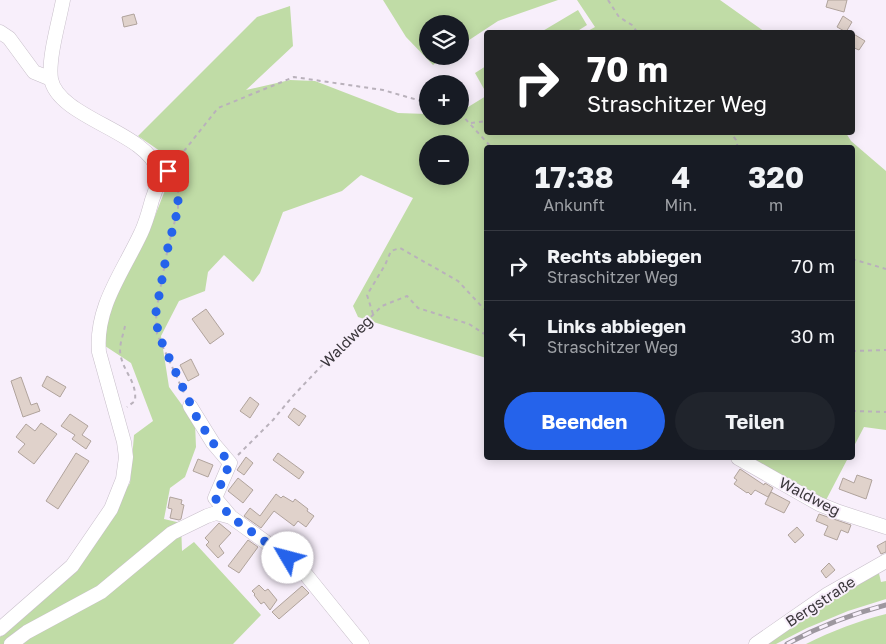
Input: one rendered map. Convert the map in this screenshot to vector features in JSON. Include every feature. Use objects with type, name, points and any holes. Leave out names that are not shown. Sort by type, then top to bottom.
[{"type":"street","points":[[0,629],[72,566],[111,508],[123,479],[126,457],[124,442],[99,352],[98,337],[100,321],[106,303],[143,230],[159,178],[157,169],[148,154],[75,108],[64,100],[55,88],[51,79],[51,62],[63,0]]},
{"type":"street","points":[[0,32],[9,38],[34,72],[51,79]]},
{"type":"street","points":[[190,406],[213,443],[230,463],[207,516]]},
{"type":"street","name":"Waldweg","points":[[742,460],[819,504],[886,527]]},
{"type":"street","points":[[215,498],[231,517],[299,566],[362,644]]},
{"type":"street","points":[[11,644],[27,632],[101,592],[172,533],[207,516],[216,514],[231,517]]},
{"type":"street","name":"Bergstraße","points":[[756,644],[828,594],[886,561]]},
{"type":"path","points":[[608,0],[619,17],[632,25],[636,30]]},
{"type":"path","points":[[178,160],[218,108],[294,77],[383,90],[419,100]]},
{"type":"path","points":[[471,123],[484,121]]},
{"type":"path","points":[[471,123],[489,145]]},
{"type":"path","points":[[168,171],[178,188],[178,209],[168,247],[156,312],[158,334],[190,406]]},
{"type":"path","points":[[373,315],[367,295],[391,251],[400,248],[458,281],[484,309]]},
{"type":"path","points":[[855,260],[886,269]]},
{"type":"path","name":"Waldweg","points":[[230,463],[273,420],[329,358],[382,306],[407,296],[418,308],[469,324],[484,334]]},
{"type":"path","points":[[114,408],[128,407],[135,401],[136,394],[133,380],[120,357],[120,344],[125,326]]},
{"type":"path","points":[[855,351],[886,350]]},
{"type":"path","points":[[855,411],[886,412]]},
{"type":"green space","points":[[383,0],[558,0],[498,21],[469,40],[469,15],[419,15],[419,50],[406,37]]},
{"type":"green space","points":[[577,0],[720,0],[762,30],[590,30],[595,27]]},
{"type":"green space","points":[[290,6],[293,46],[246,90],[290,80],[315,81],[398,113],[419,114],[419,125],[469,125],[469,106],[484,97],[484,135],[847,135],[851,141],[886,171],[886,430],[864,427],[855,444],[855,145],[484,145],[484,357],[358,317],[353,306],[413,198],[361,175],[342,191],[283,212],[260,273],[253,282],[224,255],[208,272],[205,291],[179,301],[161,336],[169,387],[195,423],[196,447],[185,477],[170,488],[164,519],[181,523],[182,551],[194,542],[261,615],[233,644],[0,644],[0,637],[74,571],[130,483],[134,435],[153,421],[131,363],[102,344],[108,309],[148,234],[176,162],[138,136],[257,17]]},
{"type":"green space","points":[[578,10],[587,25],[579,30],[544,30]]},
{"type":"green space","points":[[484,67],[484,89],[475,73]]},
{"type":"green space","points":[[751,460],[847,460],[825,502]]},
{"type":"green space","points":[[878,569],[881,582],[886,581],[886,599],[848,611],[807,628],[776,644],[761,644]]},
{"type":"green space","points":[[886,614],[886,644],[806,644],[845,627]]},
{"type":"building","points":[[828,0],[847,0],[844,12],[826,7]]},
{"type":"building","points":[[134,14],[137,24],[124,27],[122,17]]},
{"type":"building","points":[[843,16],[852,22],[847,30],[837,27]]},
{"type":"building","points":[[855,35],[865,41],[859,50],[855,48]]},
{"type":"building","points":[[206,309],[224,334],[210,344],[192,319]]},
{"type":"building","points":[[191,359],[199,375],[188,381],[180,365]]},
{"type":"building","points":[[47,376],[66,387],[60,397],[42,386]]},
{"type":"building","points":[[21,377],[31,405],[37,403],[40,411],[23,417],[11,381]]},
{"type":"building","points":[[250,397],[259,404],[250,418],[240,411]]},
{"type":"building","points":[[294,408],[306,416],[299,426],[288,417]]},
{"type":"building","points":[[70,414],[88,426],[82,435],[91,441],[86,449],[72,439],[75,435],[61,426]]},
{"type":"building","points":[[41,423],[57,434],[34,464],[18,452],[25,444],[16,437],[26,424],[35,431]]},
{"type":"building","points":[[76,453],[89,461],[58,509],[46,501]]},
{"type":"building","points":[[278,453],[304,472],[299,479],[273,460]]},
{"type":"building","points":[[246,457],[253,463],[244,475],[237,470]]},
{"type":"building","points":[[198,459],[213,465],[208,477],[193,471]]},
{"type":"building","points":[[740,469],[764,485],[765,483],[773,488],[768,497],[755,490],[751,495],[734,484],[737,480],[734,478]]},
{"type":"building","points":[[857,475],[872,480],[866,499],[839,489],[843,478],[854,483]]},
{"type":"building","points":[[238,478],[253,490],[243,503],[228,491]]},
{"type":"building","points":[[771,492],[790,502],[784,513],[765,504]]},
{"type":"building","points":[[276,494],[293,502],[295,499],[308,509],[307,511],[314,516],[306,527],[298,521],[294,526],[274,511],[261,528],[244,516],[250,508],[260,516]]},
{"type":"building","points":[[170,497],[182,500],[181,504],[184,505],[181,519],[179,520],[170,518],[172,509],[168,508]]},
{"type":"building","points":[[819,514],[851,525],[848,533],[841,530],[837,540],[824,535],[828,526],[816,521]]},
{"type":"building","points":[[219,523],[231,533],[219,546],[224,553],[218,558],[206,545],[209,542],[205,538]]},
{"type":"building","points":[[797,527],[804,535],[795,543],[788,535]]},
{"type":"building","points":[[248,540],[258,547],[239,573],[228,566]]},
{"type":"building","points":[[886,541],[886,552],[881,554],[877,546]]},
{"type":"building","points":[[829,563],[835,570],[826,578],[821,571]]},
{"type":"building","points":[[259,585],[265,591],[268,589],[277,600],[270,610],[264,602],[261,604],[252,591]]},
{"type":"building","points":[[302,586],[309,593],[279,619],[272,612]]},
{"type":"railway","points":[[787,644],[835,622],[886,605]]},
{"type":"route","points":[[168,171],[178,188],[178,209],[168,247],[156,312],[158,334],[190,406],[213,443],[230,463],[215,498],[231,517],[288,558]]}]
